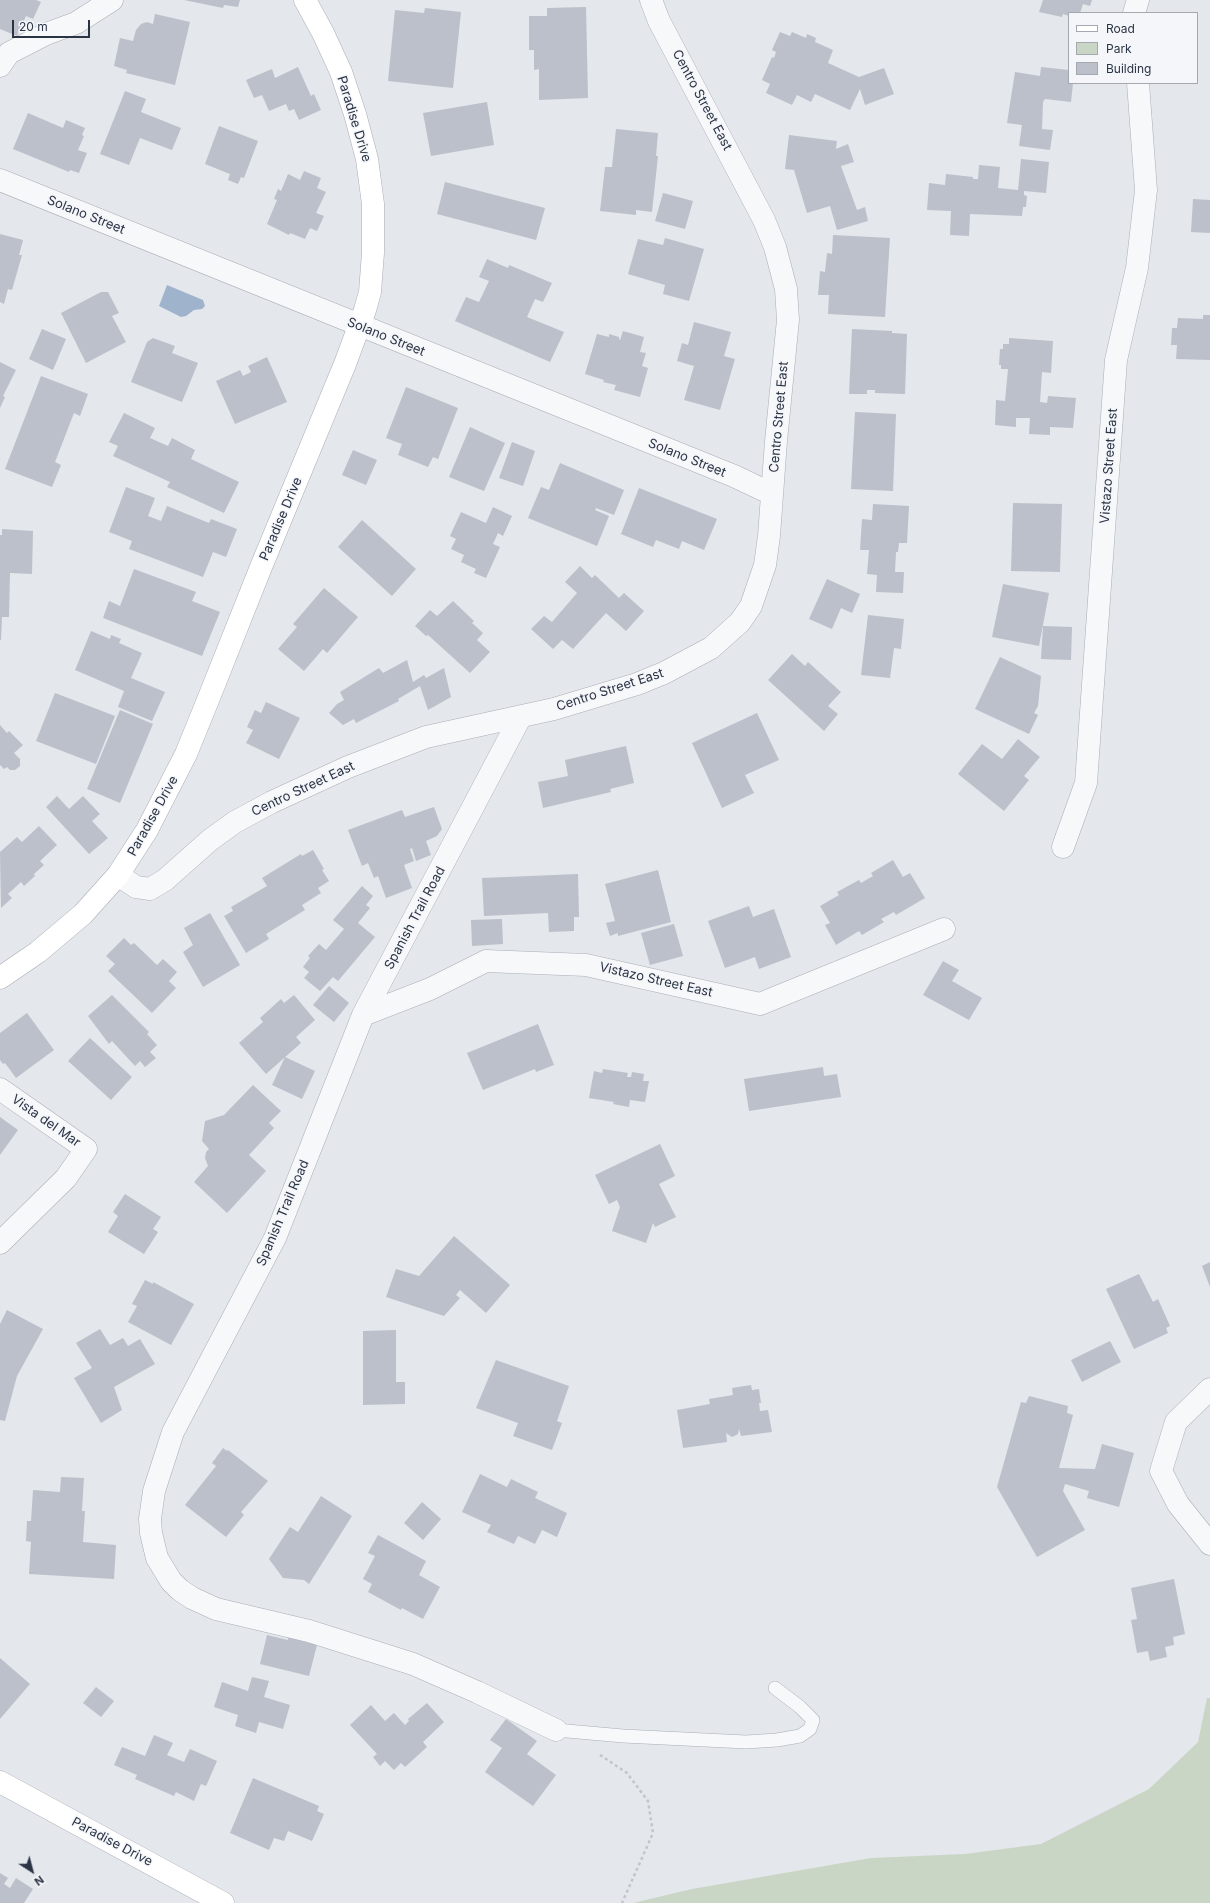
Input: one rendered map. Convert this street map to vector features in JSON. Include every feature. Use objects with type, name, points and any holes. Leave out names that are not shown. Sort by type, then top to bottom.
[{"type":"street","points":[[0,66],[9,53],[46,34],[76,23],[112,0]]},
{"type":"street","name":"Paradise Drive","points":[[0,978],[60,935],[87,910],[118,874],[147,830],[186,754],[360,326],[370,292],[373,271],[373,210],[371,181],[362,137],[349,94],[323,33],[305,0]]},
{"type":"street","name":"Centro Street East","points":[[118,874],[136,887],[150,889],[166,880],[222,830],[247,815],[310,784],[374,756],[426,738],[554,709],[637,684],[682,665],[711,648],[740,622],[747,611],[758,590],[765,564],[769,536],[776,440],[788,320],[786,289],[783,274],[764,220],[658,21],[651,0]]},
{"type":"street","points":[[1134,12],[1138,0]]},
{"type":"street","name":"Vistazo Street East","points":[[1063,847],[1086,783],[1116,360],[1137,268],[1146,190],[1138,84]]},
{"type":"street","name":"Solano Street","points":[[0,180],[734,476],[772,494]]},
{"type":"street","name":"Spanish Trail Road","points":[[521,716],[364,1015],[275,1238],[173,1432],[154,1491],[150,1519],[151,1533],[157,1558],[171,1581],[180,1590],[192,1598],[216,1609],[309,1631],[413,1664],[556,1730]]},
{"type":"street","name":"Vistazo Street East","points":[[364,1015],[430,989],[486,961],[586,965],[760,1004],[944,930]]},
{"type":"street","name":"Vista del Mar","points":[[0,1089],[86,1149],[66,1178],[0,1243]]},
{"type":"street","points":[[1210,1389],[1176,1422],[1161,1471],[1178,1504],[1210,1544]]},
{"type":"street","name":"Paradise Drive","points":[[0,1782],[223,1903]]},
{"type":"lane","points":[[556,1730],[631,1736],[746,1742],[777,1740],[800,1736],[810,1729],[813,1720],[800,1707],[775,1688]]},
{"type":"path","points":[[597,1753],[627,1773],[648,1801],[653,1833],[622,1903]]},
{"type":"green space","points":[[1207,1698],[1210,1698],[1210,1903],[633,1903],[692,1889],[871,1858],[965,1854],[1041,1844],[1149,1789],[1198,1742]]},
{"type":"water","points":[[167,285],[203,300],[205,306],[202,309],[194,310],[186,316],[181,317],[159,306]]},
{"type":"building","points":[[0,0],[36,0],[41,2],[33,19],[26,16],[17,36],[0,29]]},
{"type":"building","points":[[184,0],[240,0],[238,7],[224,5],[223,8]]},
{"type":"building","points":[[1043,0],[1092,0],[1090,6],[1083,4],[1080,12],[1068,12],[1068,16],[1063,14],[1062,17],[1039,12]]},
{"type":"building","points":[[586,7],[588,98],[539,100],[539,69],[534,70],[534,50],[529,50],[529,16],[547,16],[547,8]]},
{"type":"building","points":[[425,8],[461,12],[453,88],[388,81],[395,10],[424,13]]},
{"type":"building","points":[[155,14],[190,22],[175,85],[126,73],[127,70],[114,66],[120,38],[133,41],[136,30],[141,24],[147,22],[153,24]]},
{"type":"building","points":[[780,32],[790,36],[792,32],[806,38],[807,34],[816,38],[815,42],[833,50],[828,63],[859,77],[884,68],[894,94],[865,105],[860,89],[850,110],[815,94],[811,102],[797,95],[792,105],[766,93],[770,84],[762,80],[772,57],[774,58],[776,52],[772,50]]},
{"type":"building","points":[[298,67],[311,96],[314,94],[321,110],[299,120],[294,109],[289,111],[286,104],[269,111],[262,95],[254,98],[246,80],[272,69],[275,78]]},
{"type":"building","points":[[1041,67],[1068,70],[1068,84],[1073,84],[1071,102],[1045,99],[1043,102],[1042,129],[1053,130],[1050,150],[1019,146],[1022,125],[1007,123],[1015,72],[1040,76]]},
{"type":"building","points":[[125,91],[146,99],[141,112],[181,128],[172,150],[140,138],[129,165],[100,154]]},
{"type":"building","points":[[487,102],[494,145],[431,156],[423,113]]},
{"type":"building","points":[[28,113],[63,128],[66,120],[85,128],[82,135],[84,136],[78,150],[87,153],[79,173],[70,170],[69,172],[13,149]]},
{"type":"building","points":[[219,126],[258,141],[244,178],[241,177],[238,184],[228,180],[230,174],[205,164]]},
{"type":"building","points":[[616,129],[658,133],[656,156],[658,156],[652,212],[636,210],[636,215],[600,211],[605,167],[612,167]]},
{"type":"building","points":[[789,135],[837,141],[836,149],[848,144],[854,162],[841,166],[857,210],[865,207],[868,221],[837,230],[830,206],[807,213],[794,170],[785,169]]},
{"type":"building","points":[[1021,159],[1049,162],[1046,193],[1024,191],[1024,195],[1027,196],[1026,207],[1023,207],[1022,216],[970,214],[969,236],[950,235],[951,211],[927,210],[929,183],[945,185],[946,174],[973,177],[973,179],[978,179],[979,165],[1000,167],[998,188],[1018,190]]},
{"type":"building","points":[[304,171],[321,178],[317,188],[326,192],[316,213],[324,216],[317,231],[310,228],[305,239],[290,233],[289,235],[267,224],[277,200],[274,199],[278,189],[281,191],[288,174],[300,180]]},
{"type":"building","points":[[445,182],[545,208],[536,240],[437,214]]},
{"type":"building","points":[[663,193],[693,201],[685,229],[655,221]]},
{"type":"building","points":[[1193,199],[1210,200],[1210,233],[1191,232]]},
{"type":"building","points":[[0,234],[23,240],[19,255],[22,255],[12,290],[8,289],[4,304],[0,302]]},
{"type":"building","points":[[833,235],[890,238],[885,317],[828,314],[829,295],[818,295],[820,271],[825,272],[827,253],[832,254]]},
{"type":"building","points":[[665,238],[704,249],[689,301],[663,294],[665,285],[628,274],[638,239],[663,245]]},
{"type":"building","points":[[487,259],[508,268],[509,265],[552,283],[543,302],[535,299],[527,317],[564,332],[550,362],[455,321],[466,297],[479,302],[489,281],[479,277]]},
{"type":"building","points":[[101,292],[108,292],[119,313],[112,316],[126,342],[86,363],[61,313]]},
{"type":"building","points":[[1203,315],[1210,315],[1210,360],[1176,359],[1177,345],[1171,345],[1172,328],[1177,328],[1178,318],[1203,319]]},
{"type":"building","points":[[694,322],[731,332],[724,356],[735,359],[720,410],[684,400],[694,366],[677,361],[682,343],[688,345]]},
{"type":"building","points":[[42,329],[66,339],[53,370],[29,359]]},
{"type":"building","points":[[852,329],[892,331],[892,333],[907,334],[905,394],[875,393],[875,390],[867,390],[867,394],[849,394]]},
{"type":"building","points":[[623,331],[644,337],[640,352],[646,353],[642,366],[648,368],[640,397],[614,390],[616,385],[603,382],[604,380],[585,374],[597,334],[609,337],[609,334],[619,337],[620,340]]},
{"type":"building","points":[[153,338],[175,346],[172,353],[198,363],[182,402],[131,382],[147,342]]},
{"type":"building","points":[[1009,338],[1053,341],[1051,373],[1042,372],[1040,402],[1047,403],[1048,396],[1076,398],[1073,428],[1050,427],[1050,435],[1029,434],[1030,418],[1016,418],[1016,427],[995,425],[996,400],[1005,401],[1008,369],[1001,369],[1001,365],[999,365],[1000,349],[1003,349],[1003,344],[1009,344]]},
{"type":"building","points":[[267,357],[287,402],[235,424],[216,381],[240,370],[243,376],[251,372],[248,366]]},
{"type":"building","points":[[0,362],[16,370],[3,396],[5,397],[0,408]]},
{"type":"building","points":[[41,376],[88,394],[80,416],[74,413],[55,462],[61,465],[52,487],[5,469]]},
{"type":"building","points":[[406,387],[458,408],[438,459],[433,457],[428,467],[398,455],[402,444],[386,438]]},
{"type":"building","points":[[855,412],[896,414],[893,491],[851,489]]},
{"type":"building","points":[[124,413],[155,428],[150,438],[168,446],[172,438],[195,450],[191,459],[239,482],[224,513],[167,487],[170,482],[113,456],[118,446],[109,442]]},
{"type":"building","points":[[470,427],[505,443],[484,491],[449,477]]},
{"type":"building","points":[[512,442],[535,451],[523,486],[499,478]]},
{"type":"building","points":[[353,450],[377,460],[366,485],[342,475]]},
{"type":"building","points":[[560,463],[624,490],[614,515],[596,508],[595,510],[609,516],[597,546],[528,518],[541,487],[549,490]]},
{"type":"building","points":[[126,487],[155,498],[148,516],[161,521],[167,506],[209,523],[211,519],[237,529],[226,557],[213,552],[203,577],[129,549],[132,541],[109,532]]},
{"type":"building","points":[[639,488],[717,519],[704,550],[682,541],[679,549],[656,540],[653,547],[621,534]]},
{"type":"building","points":[[1013,503],[1062,504],[1060,572],[1011,571]]},
{"type":"building","points":[[873,504],[909,506],[907,543],[899,543],[898,552],[896,552],[895,572],[904,572],[903,593],[876,592],[877,575],[867,574],[869,550],[860,550],[862,519],[872,520]]},
{"type":"building","points":[[493,507],[512,516],[503,536],[498,533],[493,544],[500,547],[486,578],[474,573],[476,569],[461,562],[464,555],[451,549],[456,539],[450,536],[461,512],[486,523]]},
{"type":"building","points":[[362,520],[416,569],[392,596],[338,547]]},
{"type":"building","points":[[2,529],[33,531],[32,574],[10,573],[9,617],[2,617],[0,640],[0,535],[2,535]]},
{"type":"building","points":[[580,566],[592,578],[595,575],[619,598],[624,593],[644,611],[626,631],[606,613],[573,649],[562,640],[553,649],[531,629],[544,616],[552,622],[577,593],[565,582]]},
{"type":"building","points":[[134,569],[196,592],[192,601],[220,612],[202,656],[103,618],[109,601],[120,606]]},
{"type":"building","points":[[827,579],[860,594],[852,613],[841,608],[832,629],[809,619]]},
{"type":"building","points":[[1003,584],[1049,593],[1039,646],[992,637]]},
{"type":"building","points":[[324,588],[358,617],[327,653],[323,649],[304,671],[278,649],[297,627],[293,624]]},
{"type":"building","points":[[453,601],[474,621],[472,623],[483,633],[477,640],[490,652],[470,673],[428,635],[426,636],[415,626],[430,610],[437,616]]},
{"type":"building","points":[[868,615],[904,619],[901,649],[894,648],[890,678],[861,675]]},
{"type":"building","points":[[1043,626],[1072,627],[1071,660],[1041,659]]},
{"type":"building","points":[[91,631],[110,639],[111,635],[121,639],[119,643],[142,653],[131,678],[165,692],[152,721],[118,707],[124,691],[75,670]]},
{"type":"building","points":[[792,654],[805,666],[808,662],[841,692],[828,706],[838,714],[824,731],[768,680]]},
{"type":"building","points":[[1000,657],[1041,676],[1038,706],[1034,713],[1038,715],[1029,734],[975,709]]},
{"type":"building","points":[[407,660],[413,682],[424,675],[426,678],[444,668],[451,697],[428,710],[420,686],[398,699],[399,701],[356,723],[354,719],[343,725],[329,713],[337,704],[344,700],[340,692],[379,668],[383,673]]},
{"type":"building","points":[[55,693],[115,716],[96,764],[36,741]]},
{"type":"building","points":[[266,702],[300,718],[279,759],[246,743],[253,730],[247,727],[255,710],[261,713]]},
{"type":"building","points":[[120,710],[153,724],[120,803],[87,789]]},
{"type":"building","points":[[757,713],[779,760],[745,775],[754,793],[722,808],[692,743]]},
{"type":"building","points":[[0,725],[7,733],[9,731],[23,745],[14,753],[20,759],[20,766],[15,770],[10,770],[7,767],[4,769],[0,765]]},
{"type":"building","points":[[1018,739],[1040,757],[1024,776],[1029,780],[1004,811],[958,774],[982,744],[1002,759]]},
{"type":"building","points":[[626,746],[634,783],[610,789],[611,792],[543,808],[538,782],[568,776],[565,760]]},
{"type":"building","points":[[57,796],[69,809],[83,796],[100,814],[92,821],[108,838],[89,854],[46,807]]},
{"type":"building","points":[[434,807],[442,829],[437,836],[426,841],[431,855],[416,861],[412,848],[410,849],[414,861],[404,865],[412,888],[386,898],[378,876],[374,878],[368,863],[362,866],[348,830],[402,810],[405,817]]},
{"type":"building","points":[[39,826],[57,845],[40,861],[44,865],[34,874],[35,876],[24,886],[21,882],[8,894],[12,898],[1,908],[0,852],[17,837],[22,842]]},
{"type":"building","points":[[313,850],[329,881],[318,888],[321,893],[302,905],[305,910],[266,934],[269,939],[246,953],[224,916],[233,911],[231,907],[267,886],[262,878],[301,854],[302,856]]},
{"type":"building","points":[[893,860],[903,877],[910,873],[925,898],[896,915],[894,912],[881,919],[884,922],[862,935],[859,931],[836,945],[825,925],[830,923],[820,906],[839,895],[837,892],[859,880],[861,883],[873,876],[871,873]]},
{"type":"building","points":[[658,870],[671,922],[618,936],[618,933],[610,936],[606,923],[615,921],[605,884]]},
{"type":"building","points":[[578,874],[579,917],[574,917],[574,931],[549,932],[548,913],[484,916],[482,878]]},
{"type":"building","points":[[362,886],[373,896],[366,905],[370,908],[358,923],[375,937],[338,981],[333,977],[320,991],[304,978],[309,972],[303,967],[310,958],[308,956],[319,944],[326,950],[344,929],[333,920]]},
{"type":"building","points":[[749,906],[753,917],[774,909],[791,957],[759,969],[755,957],[725,968],[708,921]]},
{"type":"building","points":[[210,913],[240,965],[203,987],[183,952],[193,945],[184,928]]},
{"type":"building","points":[[502,919],[503,944],[472,946],[471,920]]},
{"type":"building","points":[[674,924],[683,956],[650,965],[641,933]]},
{"type":"building","points":[[124,938],[131,945],[134,943],[157,965],[163,959],[177,972],[169,981],[176,988],[152,1013],[108,971],[115,964],[106,956]]},
{"type":"building","points":[[943,961],[959,970],[952,981],[982,998],[969,1020],[923,995]]},
{"type":"building","points":[[329,986],[349,1003],[334,1022],[313,1005]]},
{"type":"building","points":[[112,995],[149,1032],[147,1034],[157,1045],[150,1052],[156,1058],[145,1067],[140,1061],[135,1066],[112,1041],[109,1044],[88,1016]]},
{"type":"building","points":[[294,995],[315,1020],[296,1037],[301,1043],[266,1074],[239,1043],[263,1022],[260,1018],[281,999],[284,1003]]},
{"type":"building","points":[[27,1013],[54,1050],[16,1078],[5,1063],[3,1064],[0,1060],[0,1033]]},
{"type":"building","points":[[538,1024],[554,1065],[536,1072],[535,1069],[483,1090],[467,1053]]},
{"type":"building","points":[[90,1038],[132,1077],[111,1100],[68,1061]]},
{"type":"building","points":[[285,1057],[315,1071],[302,1099],[272,1085]]},
{"type":"building","points":[[823,1067],[824,1076],[837,1074],[841,1097],[749,1111],[744,1079]]},
{"type":"building","points":[[603,1069],[628,1073],[627,1077],[631,1077],[632,1072],[644,1074],[643,1081],[649,1081],[645,1102],[630,1100],[629,1107],[613,1104],[614,1102],[589,1098],[594,1071],[602,1073]]},
{"type":"building","points":[[253,1085],[281,1111],[269,1123],[274,1128],[249,1155],[266,1171],[227,1213],[194,1182],[208,1166],[205,1158],[206,1152],[209,1149],[202,1141],[205,1121],[224,1115]]},
{"type":"building","points":[[0,1117],[18,1130],[0,1155]]},
{"type":"building","points":[[660,1144],[675,1176],[659,1184],[676,1217],[655,1227],[653,1223],[646,1243],[612,1231],[620,1207],[617,1200],[609,1204],[595,1175]]},
{"type":"building","points":[[125,1194],[161,1217],[153,1229],[158,1232],[144,1254],[108,1232],[118,1216],[113,1212]]},
{"type":"building","points":[[454,1236],[510,1285],[486,1313],[460,1290],[456,1295],[460,1298],[444,1316],[386,1297],[396,1269],[419,1276]]},
{"type":"building","points":[[1210,1262],[1210,1287],[1202,1266]]},
{"type":"building","points":[[1139,1274],[1153,1302],[1158,1299],[1170,1326],[1166,1328],[1168,1333],[1134,1349],[1106,1289]]},
{"type":"building","points":[[145,1280],[153,1284],[153,1282],[194,1304],[171,1345],[128,1322],[137,1306],[132,1304]]},
{"type":"building","points":[[7,1310],[43,1329],[17,1376],[5,1421],[0,1420],[0,1324]]},
{"type":"building","points":[[100,1329],[110,1345],[123,1338],[128,1346],[140,1339],[155,1364],[114,1387],[122,1410],[101,1423],[74,1378],[92,1368],[76,1343]]},
{"type":"building","points":[[396,1330],[396,1382],[405,1382],[405,1404],[363,1405],[363,1331]]},
{"type":"building","points":[[1110,1341],[1121,1362],[1082,1382],[1071,1360]]},
{"type":"building","points":[[496,1360],[569,1386],[557,1421],[562,1423],[552,1450],[513,1436],[518,1423],[476,1408]]},
{"type":"building","points":[[751,1385],[752,1390],[759,1389],[761,1403],[759,1403],[760,1411],[768,1410],[772,1432],[741,1436],[739,1429],[738,1434],[732,1437],[726,1433],[727,1442],[683,1448],[677,1410],[710,1404],[709,1399],[733,1395],[732,1388]]},
{"type":"building","points":[[1029,1396],[1068,1406],[1067,1413],[1073,1415],[1059,1468],[1095,1469],[1102,1444],[1134,1453],[1119,1507],[1087,1498],[1089,1491],[1065,1484],[1063,1491],[1085,1530],[1037,1557],[997,1487],[1021,1402],[1026,1403]]},
{"type":"building","points":[[223,1448],[227,1451],[228,1450],[268,1481],[241,1512],[244,1515],[226,1537],[185,1505],[216,1466],[212,1463]]},
{"type":"building","points":[[480,1474],[507,1487],[511,1479],[538,1492],[535,1498],[567,1513],[557,1537],[542,1530],[535,1544],[518,1536],[514,1544],[487,1532],[491,1525],[462,1512]]},
{"type":"building","points":[[61,1477],[84,1478],[82,1511],[85,1511],[83,1542],[116,1545],[114,1579],[29,1574],[31,1542],[26,1541],[27,1521],[31,1521],[33,1490],[60,1492]]},
{"type":"building","points":[[321,1496],[352,1516],[309,1584],[304,1580],[283,1578],[269,1559],[290,1527],[298,1532]]},
{"type":"building","points":[[422,1502],[441,1519],[423,1540],[404,1523]]},
{"type":"building","points":[[378,1535],[426,1561],[419,1575],[440,1587],[423,1619],[402,1608],[401,1610],[368,1592],[372,1584],[363,1579],[375,1556],[368,1553]]},
{"type":"building","points":[[1174,1579],[1185,1634],[1173,1637],[1174,1645],[1165,1647],[1167,1657],[1150,1661],[1148,1651],[1137,1653],[1131,1620],[1137,1619],[1131,1588]]},
{"type":"building","points":[[267,1635],[288,1640],[288,1637],[317,1645],[309,1676],[260,1664]]},
{"type":"building","points":[[0,1658],[30,1684],[0,1719]]},
{"type":"building","points":[[252,1677],[269,1681],[264,1697],[290,1705],[283,1729],[259,1722],[256,1733],[235,1726],[238,1715],[214,1707],[222,1682],[248,1691]]},
{"type":"building","points":[[96,1687],[114,1701],[101,1717],[83,1703]]},
{"type":"building","points":[[427,1703],[444,1722],[423,1742],[427,1747],[405,1767],[401,1763],[394,1770],[385,1761],[380,1766],[373,1757],[377,1754],[350,1725],[371,1705],[385,1721],[394,1713],[405,1725],[409,1721],[408,1719]]},
{"type":"building","points":[[506,1719],[537,1741],[527,1754],[556,1775],[533,1806],[485,1772],[502,1748],[490,1740]]},
{"type":"building","points":[[154,1735],[173,1743],[167,1755],[184,1762],[190,1749],[217,1761],[206,1786],[201,1784],[194,1801],[176,1792],[174,1796],[135,1779],[137,1775],[114,1765],[122,1747],[145,1756]]},
{"type":"building","points":[[253,1778],[319,1806],[317,1811],[324,1814],[312,1841],[288,1831],[284,1841],[274,1838],[269,1850],[230,1833]]},
{"type":"building","points":[[0,1873],[8,1878],[4,1884],[10,1888],[16,1878],[33,1889],[24,1903],[0,1903]]}]
